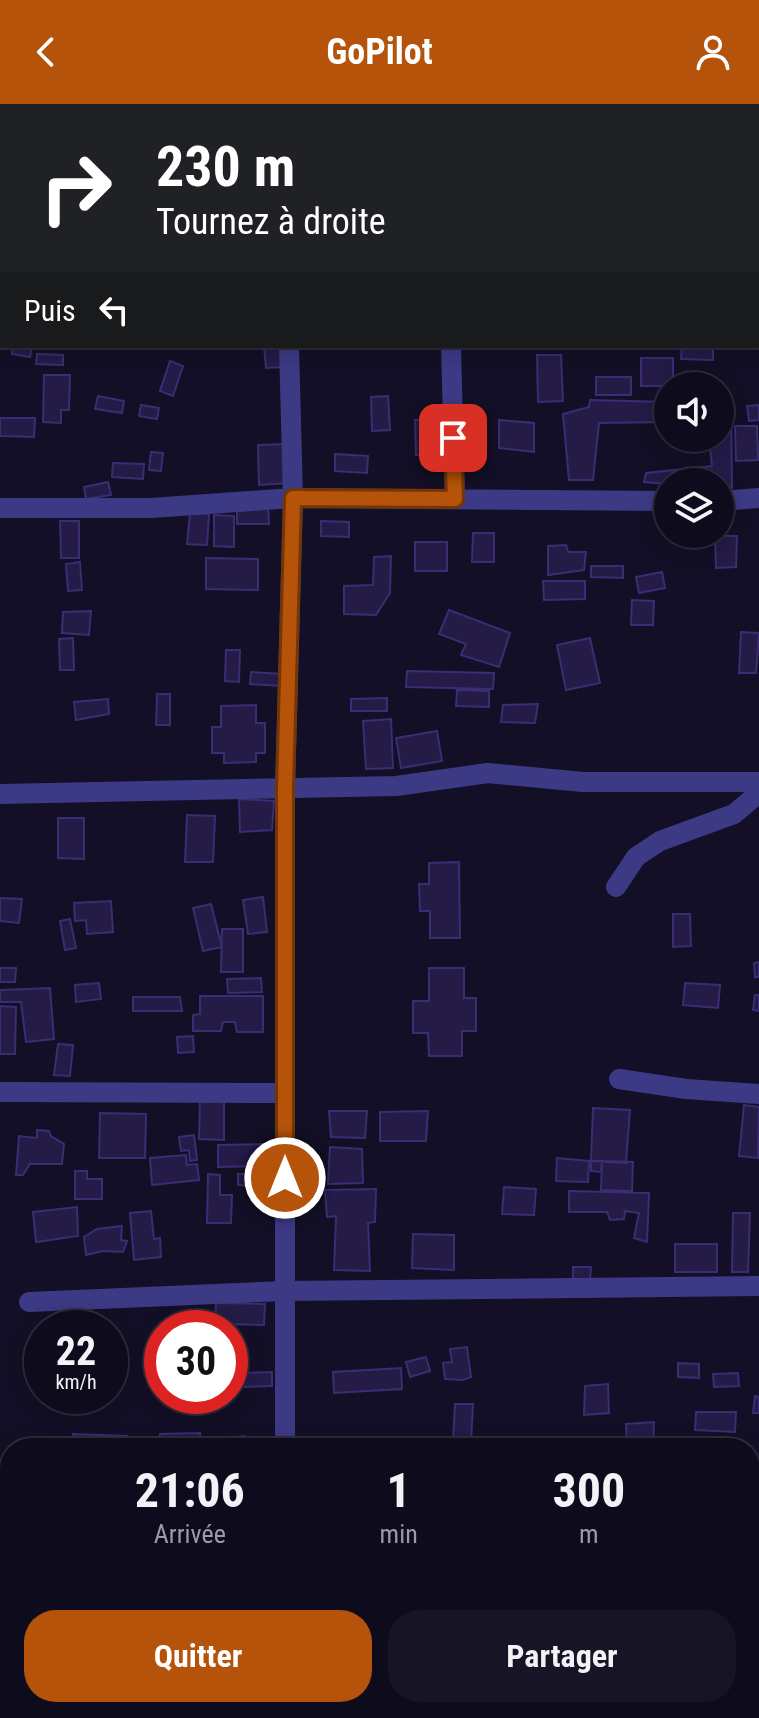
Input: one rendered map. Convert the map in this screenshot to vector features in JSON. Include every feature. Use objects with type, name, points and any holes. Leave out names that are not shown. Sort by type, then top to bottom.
[{"type":"street","points":[[285,1438],[285,789],[293,498],[289,348]]},
{"type":"street","points":[[451,348],[455,499]]},
{"type":"street","points":[[0,508],[151,508],[293,498],[654,501]]},
{"type":"street","points":[[734,500],[759,498]]},
{"type":"street","points":[[0,794],[396,786],[488,773],[583,782],[759,782]]},
{"type":"street","points":[[616,887],[636,857],[660,841],[734,814],[759,793]]},
{"type":"street","points":[[619,1079],[686,1089],[759,1094]]},
{"type":"street","points":[[0,1092],[285,1093]]},
{"type":"street","points":[[29,1302],[285,1291],[759,1286]]},
{"type":"building","points":[[13,348],[32,348],[30,357],[12,354]]},
{"type":"building","points":[[264,348],[282,348],[283,367],[266,368]]},
{"type":"building","points":[[682,348],[713,348],[713,360],[681,359]]},
{"type":"building","points":[[37,354],[63,355],[63,365],[36,364]]},
{"type":"building","points":[[537,355],[561,355],[563,401],[538,402]]},
{"type":"building","points":[[641,358],[673,358],[673,372],[654,372],[654,386],[641,386]]},
{"type":"building","points":[[170,361],[183,366],[173,396],[160,391]]},
{"type":"building","points":[[44,375],[70,375],[69,410],[61,410],[61,423],[43,422]]},
{"type":"building","points":[[596,377],[631,377],[631,395],[596,395]]},
{"type":"building","points":[[98,396],[124,401],[122,413],[95,409]]},
{"type":"building","points":[[388,396],[390,430],[372,431],[371,397]]},
{"type":"building","points":[[590,400],[654,402],[654,422],[599,423],[593,480],[569,480],[563,414],[589,407]]},
{"type":"building","points":[[141,405],[159,408],[157,419],[139,416]]},
{"type":"building","points":[[759,405],[759,420],[749,421],[747,406]]},
{"type":"building","points":[[0,418],[35,418],[34,437],[0,436]]},
{"type":"building","points":[[448,419],[449,454],[416,455],[415,420]]},
{"type":"building","points":[[499,420],[534,423],[534,452],[499,448]]},
{"type":"building","points":[[735,426],[757,426],[758,460],[736,461]]},
{"type":"building","points":[[286,444],[288,483],[259,485],[258,445]]},
{"type":"building","points":[[151,452],[163,453],[161,471],[149,470]]},
{"type":"building","points":[[710,452],[732,452],[732,468],[693,468],[712,466]]},
{"type":"building","points":[[335,454],[368,456],[367,473],[335,471]]},
{"type":"building","points":[[113,463],[144,464],[143,479],[112,477]]},
{"type":"building","points":[[654,472],[654,483],[644,482],[646,473]]},
{"type":"building","points":[[108,482],[111,495],[86,499],[84,487]]},
{"type":"building","points":[[268,504],[269,524],[237,524],[237,505]]},
{"type":"building","points":[[190,513],[209,514],[207,545],[187,544]]},
{"type":"building","points":[[214,515],[234,516],[234,547],[214,546]]},
{"type":"building","points":[[60,521],[79,521],[79,558],[61,558]]},
{"type":"building","points":[[321,521],[349,522],[349,537],[321,536]]},
{"type":"building","points":[[473,533],[494,533],[494,562],[472,562]]},
{"type":"building","points":[[734,536],[737,536],[736,567],[716,568],[715,548],[734,548]]},
{"type":"building","points":[[415,542],[447,542],[447,571],[415,571]]},
{"type":"building","points":[[566,545],[568,552],[586,552],[584,570],[548,575],[548,546]]},
{"type":"building","points":[[391,556],[390,593],[376,615],[344,614],[344,586],[373,585],[374,557]]},
{"type":"building","points":[[206,558],[258,559],[258,590],[206,589]]},
{"type":"building","points":[[80,562],[82,590],[68,591],[66,564]]},
{"type":"building","points":[[591,566],[623,566],[623,578],[591,577]]},
{"type":"building","points":[[662,572],[665,588],[639,593],[636,577]]},
{"type":"building","points":[[543,581],[585,581],[585,599],[544,600]]},
{"type":"building","points":[[632,600],[654,601],[653,625],[631,625]]},
{"type":"building","points":[[449,610],[510,633],[499,667],[461,655],[466,644],[439,634]]},
{"type":"building","points":[[91,611],[89,635],[62,633],[63,612]]},
{"type":"building","points":[[741,632],[759,633],[756,673],[739,673]]},
{"type":"building","points":[[73,638],[74,670],[60,670],[59,639]]},
{"type":"building","points":[[590,638],[600,683],[566,690],[557,645]]},
{"type":"building","points":[[226,650],[240,650],[239,682],[225,681]]},
{"type":"building","points":[[407,671],[494,673],[493,689],[406,687]]},
{"type":"building","points":[[251,672],[282,674],[281,686],[250,684]]},
{"type":"building","points":[[457,690],[489,691],[489,707],[456,706]]},
{"type":"building","points":[[157,694],[170,694],[170,725],[156,725]]},
{"type":"building","points":[[387,698],[387,711],[351,711],[351,699]]},
{"type":"building","points":[[108,699],[109,714],[76,720],[74,702]]},
{"type":"building","points":[[538,704],[535,723],[501,722],[503,705]]},
{"type":"building","points":[[256,705],[256,723],[265,723],[265,753],[256,753],[256,762],[224,763],[224,753],[212,753],[212,727],[221,727],[221,706]]},
{"type":"building","points":[[391,719],[393,768],[366,769],[363,721]]},
{"type":"building","points":[[437,731],[442,761],[401,768],[396,738]]},
{"type":"building","points":[[239,799],[274,801],[272,830],[240,832]]},
{"type":"building","points":[[187,815],[215,816],[213,862],[185,862]]},
{"type":"building","points":[[58,818],[84,818],[84,859],[58,858]]},
{"type":"building","points":[[459,862],[460,938],[430,938],[430,911],[420,911],[419,884],[429,884],[429,863]]},
{"type":"building","points":[[263,897],[267,932],[248,934],[243,900]]},
{"type":"building","points":[[0,898],[22,899],[19,923],[0,921]]},
{"type":"building","points":[[111,901],[113,932],[87,934],[86,920],[75,921],[74,903]]},
{"type":"building","points":[[211,904],[222,947],[203,951],[193,908]]},
{"type":"building","points":[[673,914],[690,914],[691,946],[673,947]]},
{"type":"building","points":[[70,919],[76,948],[65,950],[60,921]]},
{"type":"building","points":[[222,929],[243,929],[243,972],[221,972]]},
{"type":"building","points":[[759,962],[759,977],[755,977],[754,963]]},
{"type":"building","points":[[0,968],[16,968],[15,982],[0,982]]},
{"type":"building","points":[[429,968],[464,968],[464,998],[476,998],[476,1031],[462,1031],[462,1056],[429,1056],[428,1033],[413,1033],[413,1001],[429,1001]]},
{"type":"building","points":[[261,978],[262,992],[228,993],[227,979]]},
{"type":"building","points":[[99,983],[101,999],[76,1002],[75,985]]},
{"type":"building","points":[[685,983],[720,985],[718,1008],[683,1005]]},
{"type":"building","points":[[50,988],[54,1039],[26,1042],[21,1002],[0,1002],[0,990]]},
{"type":"building","points":[[755,995],[759,995],[759,1011],[753,1010]]},
{"type":"building","points":[[200,996],[263,996],[263,1032],[237,1032],[235,1022],[223,1022],[221,1031],[193,1031],[193,1015],[200,1014]]},
{"type":"building","points":[[133,997],[180,997],[182,1011],[133,1011]]},
{"type":"building","points":[[0,1006],[16,1007],[15,1054],[0,1054]]},
{"type":"building","points":[[193,1036],[194,1052],[178,1053],[177,1037]]},
{"type":"building","points":[[58,1044],[73,1045],[70,1076],[54,1075]]},
{"type":"building","points":[[200,1097],[224,1097],[224,1140],[199,1139]]},
{"type":"building","points":[[744,1105],[759,1107],[758,1158],[739,1156]]},
{"type":"building","points":[[593,1108],[630,1110],[626,1163],[591,1161]]},
{"type":"building","points":[[329,1111],[367,1111],[365,1138],[331,1137]]},
{"type":"building","points":[[428,1111],[426,1141],[380,1141],[380,1112]]},
{"type":"building","points":[[100,1113],[146,1114],[145,1158],[99,1158]]},
{"type":"building","points":[[37,1130],[49,1131],[51,1136],[64,1144],[62,1164],[30,1164],[23,1175],[16,1175],[19,1136],[37,1138]]},
{"type":"building","points":[[194,1135],[197,1160],[190,1161],[189,1150],[181,1151],[179,1137]]},
{"type":"building","points":[[265,1144],[265,1166],[218,1167],[218,1145]]},
{"type":"building","points":[[330,1147],[362,1149],[363,1183],[328,1184]]},
{"type":"building","points":[[186,1155],[187,1165],[197,1164],[199,1180],[152,1185],[150,1158]]},
{"type":"building","points":[[557,1158],[589,1161],[588,1182],[556,1181]]},
{"type":"building","points":[[591,1161],[602,1161],[601,1172],[591,1171]]},
{"type":"building","points":[[602,1161],[633,1162],[632,1191],[601,1190]]},
{"type":"building","points":[[75,1171],[87,1171],[87,1179],[102,1179],[102,1199],[75,1199]]},
{"type":"building","points":[[208,1174],[220,1175],[220,1195],[232,1195],[231,1223],[207,1223]]},
{"type":"building","points":[[238,1174],[259,1174],[259,1186],[238,1185]]},
{"type":"building","points":[[504,1187],[536,1189],[534,1215],[502,1214]]},
{"type":"building","points":[[376,1189],[375,1222],[368,1223],[370,1271],[334,1270],[336,1216],[327,1217],[325,1190]]},
{"type":"building","points":[[569,1191],[649,1193],[647,1242],[634,1238],[639,1213],[625,1211],[624,1219],[610,1220],[607,1212],[569,1212]]},
{"type":"building","points":[[77,1207],[78,1236],[36,1242],[33,1212]]},
{"type":"building","points":[[151,1211],[154,1239],[160,1238],[161,1257],[134,1260],[130,1213]]},
{"type":"building","points":[[733,1213],[750,1213],[748,1272],[732,1272]]},
{"type":"building","points":[[122,1226],[121,1240],[127,1241],[123,1252],[103,1251],[86,1255],[84,1237],[97,1229]]},
{"type":"building","points":[[413,1234],[454,1235],[454,1270],[412,1268]]},
{"type":"building","points":[[675,1244],[717,1244],[717,1272],[675,1272]]},
{"type":"building","points":[[573,1267],[591,1267],[590,1280],[573,1279]]},
{"type":"building","points":[[216,1303],[265,1304],[264,1325],[248,1325],[248,1310],[216,1310]]},
{"type":"building","points":[[467,1347],[471,1377],[445,1379],[443,1363],[452,1362],[450,1349]]},
{"type":"building","points":[[426,1357],[430,1371],[410,1377],[406,1362]]},
{"type":"building","points":[[678,1363],[699,1364],[699,1378],[678,1377]]},
{"type":"building","points":[[401,1368],[402,1389],[334,1393],[333,1372]]},
{"type":"building","points":[[272,1372],[272,1386],[248,1387],[248,1373]]},
{"type":"building","points":[[738,1373],[739,1386],[714,1387],[713,1374]]},
{"type":"building","points":[[608,1384],[609,1413],[584,1415],[585,1386]]},
{"type":"building","points":[[755,1396],[759,1397],[759,1413],[753,1413]]},
{"type":"building","points":[[455,1404],[473,1404],[471,1438],[453,1438]]},
{"type":"building","points":[[696,1412],[736,1412],[735,1432],[695,1430]]},
{"type":"building","points":[[654,1422],[653,1438],[627,1438],[626,1424]]},
{"type":"building","points":[[200,1433],[200,1438],[160,1438],[160,1434]]},
{"type":"building","points":[[73,1434],[127,1436],[127,1438],[73,1438]]},
{"type":"route","points":[[285,1178],[285,789],[293,498],[455,499],[453,438]]}]
